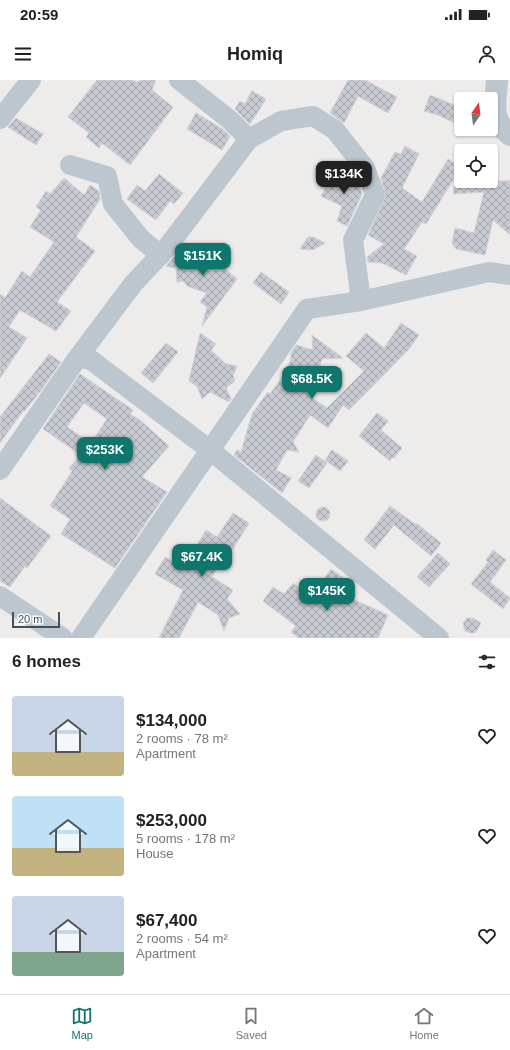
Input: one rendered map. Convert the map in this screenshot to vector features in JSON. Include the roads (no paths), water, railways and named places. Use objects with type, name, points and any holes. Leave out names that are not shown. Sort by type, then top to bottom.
[{"type":"street","points":[[0,119],[31,80]]},
{"type":"street","points":[[179,80],[230,120],[249,139]]},
{"type":"street","points":[[497,80],[495,116],[501,127],[510,135]]},
{"type":"street","points":[[0,470],[76,360],[133,284],[161,255],[249,139],[281,122],[313,116],[335,130],[365,168],[375,195],[353,240],[361,301]]},
{"type":"street","points":[[70,166],[107,176],[113,204],[141,239],[161,255]]},
{"type":"street","points":[[81,638],[307,309],[361,301],[489,272],[510,275]]},
{"type":"street","points":[[76,360],[82,358],[91,360],[210,450],[438,638]]},
{"type":"street","points":[[0,596],[63,638]]}]
